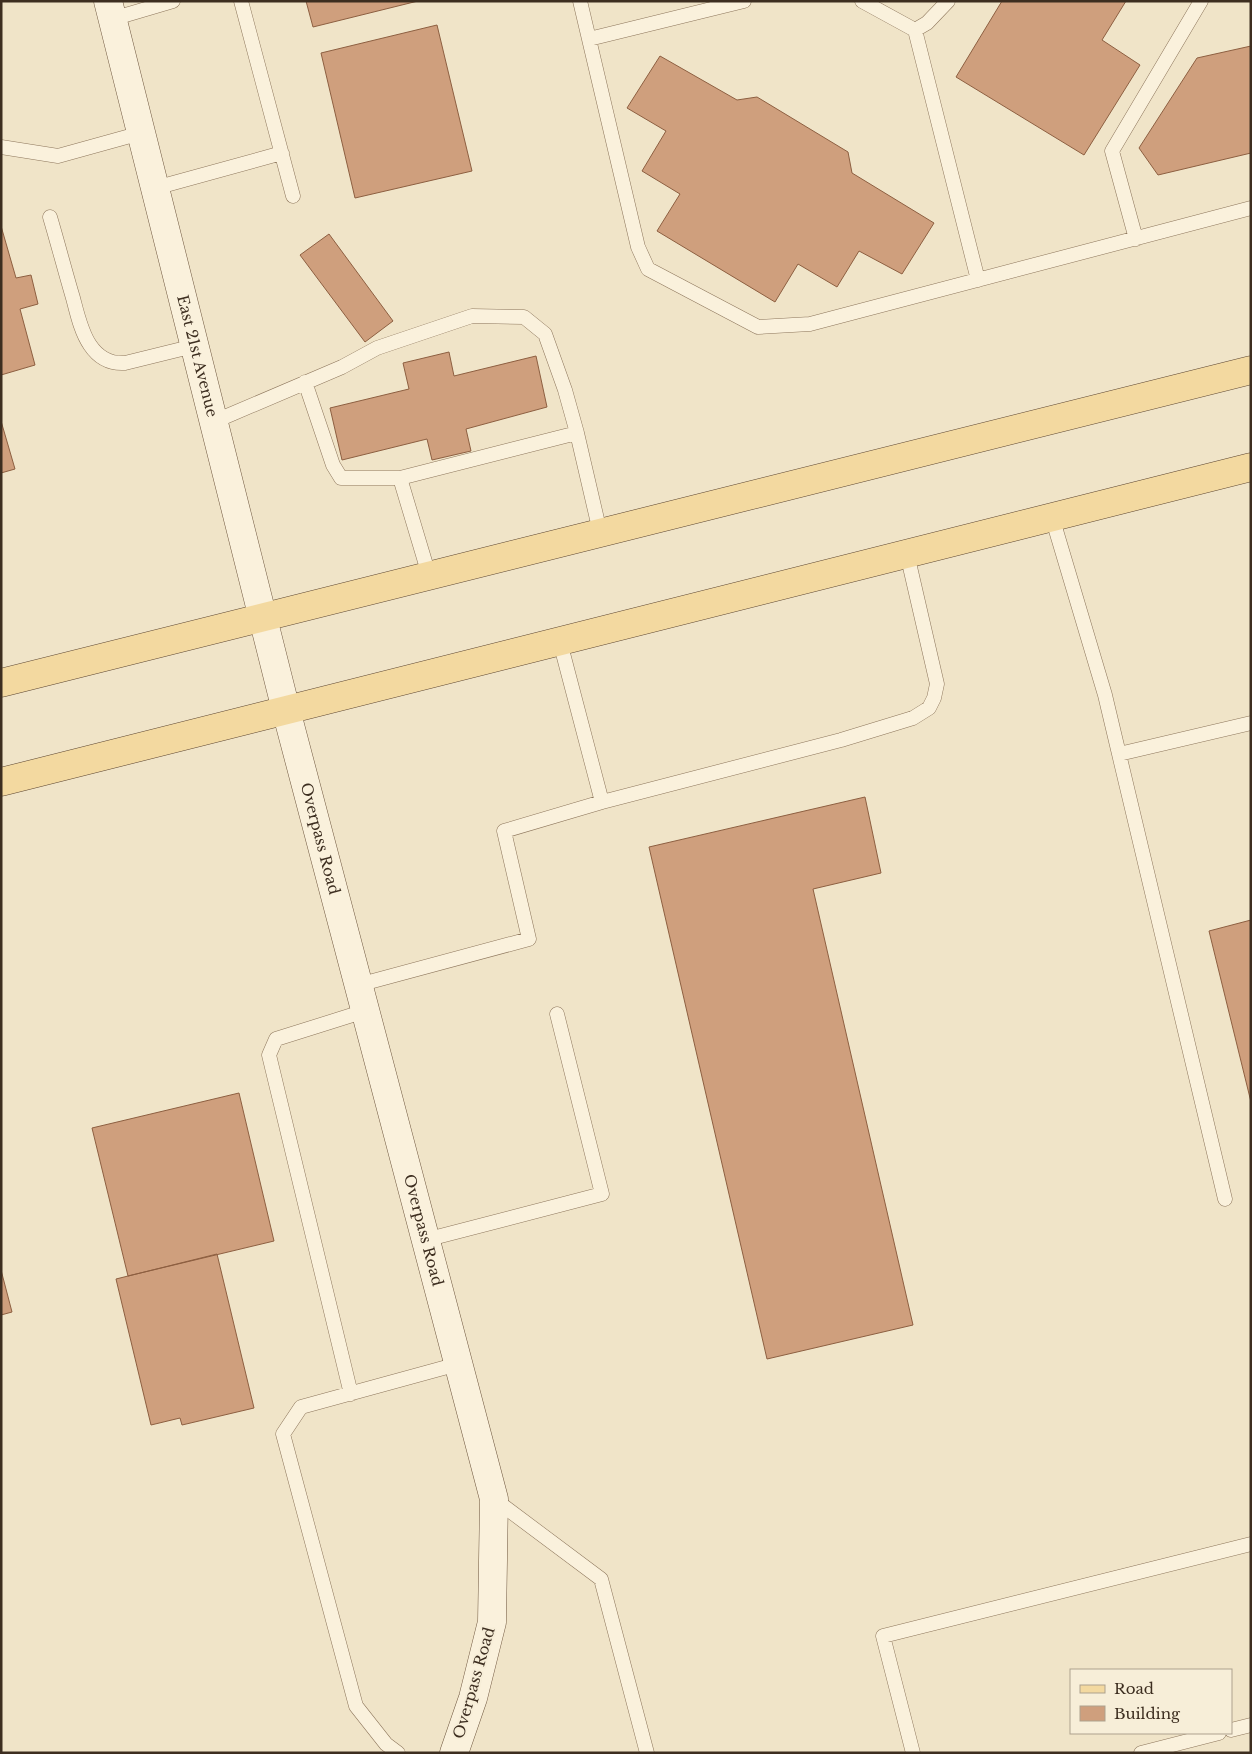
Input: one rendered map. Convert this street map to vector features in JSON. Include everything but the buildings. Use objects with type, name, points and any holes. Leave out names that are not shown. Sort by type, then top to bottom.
[{"type":"main road","name":"East 21st Avenue","points":[[110,10],[286,710]]},
{"type":"main road","points":[[1,683],[1251,370]]},
{"type":"main road","points":[[1,782],[1251,467]]},
{"type":"main road","name":"Overpass Road","points":[[286,710],[494,1499],[492,1622],[473,1698],[454,1753]]},
{"type":"lane","points":[[110,10],[173,1]]},
{"type":"lane","points":[[241,1],[293,196]]},
{"type":"lane","points":[[580,1],[638,247],[648,269],[758,327],[810,324],[1251,208]]},
{"type":"lane","points":[[589,39],[744,1]]},
{"type":"lane","points":[[862,1],[915,30],[978,280]]},
{"type":"lane","points":[[915,30],[927,23],[948,1]]},
{"type":"lane","points":[[1136,239],[1112,151],[1200,1]]},
{"type":"lane","points":[[1,148],[58,156],[141,133]]},
{"type":"lane","points":[[155,188],[282,153]]},
{"type":"lane","points":[[50,216],[80,322],[88,343],[98,355],[117,364],[194,346]]},
{"type":"lane","points":[[213,422],[342,367],[377,348],[472,316],[524,317],[545,334],[565,390],[600,532]]},
{"type":"lane","points":[[306,382],[333,465],[341,478],[400,478],[577,433]]},
{"type":"lane","points":[[400,478],[428,575]]},
{"type":"lane","points":[[1052,518],[1105,694],[1225,1199]]},
{"type":"lane","points":[[358,985],[529,939],[504,831],[602,802],[841,740],[913,718],[930,708],[937,684],[907,554]]},
{"type":"lane","points":[[560,642],[602,802]]},
{"type":"lane","points":[[1119,754],[1251,723]]},
{"type":"lane","points":[[352,1394],[269,1054],[276,1039],[365,1011]]},
{"type":"lane","points":[[425,1240],[602,1194],[557,1014]]},
{"type":"lane","points":[[398,1753],[386,1744],[356,1706],[283,1434],[301,1406],[352,1394],[458,1364]]},
{"type":"lane","points":[[494,1499],[601,1579],[647,1753]]},
{"type":"lane","points":[[913,1753],[883,1636],[1251,1544]]},
{"type":"lane","points":[[1232,1730],[1251,1725]]},
{"type":"lane","points":[[1141,1753],[1215,1734]]}]
